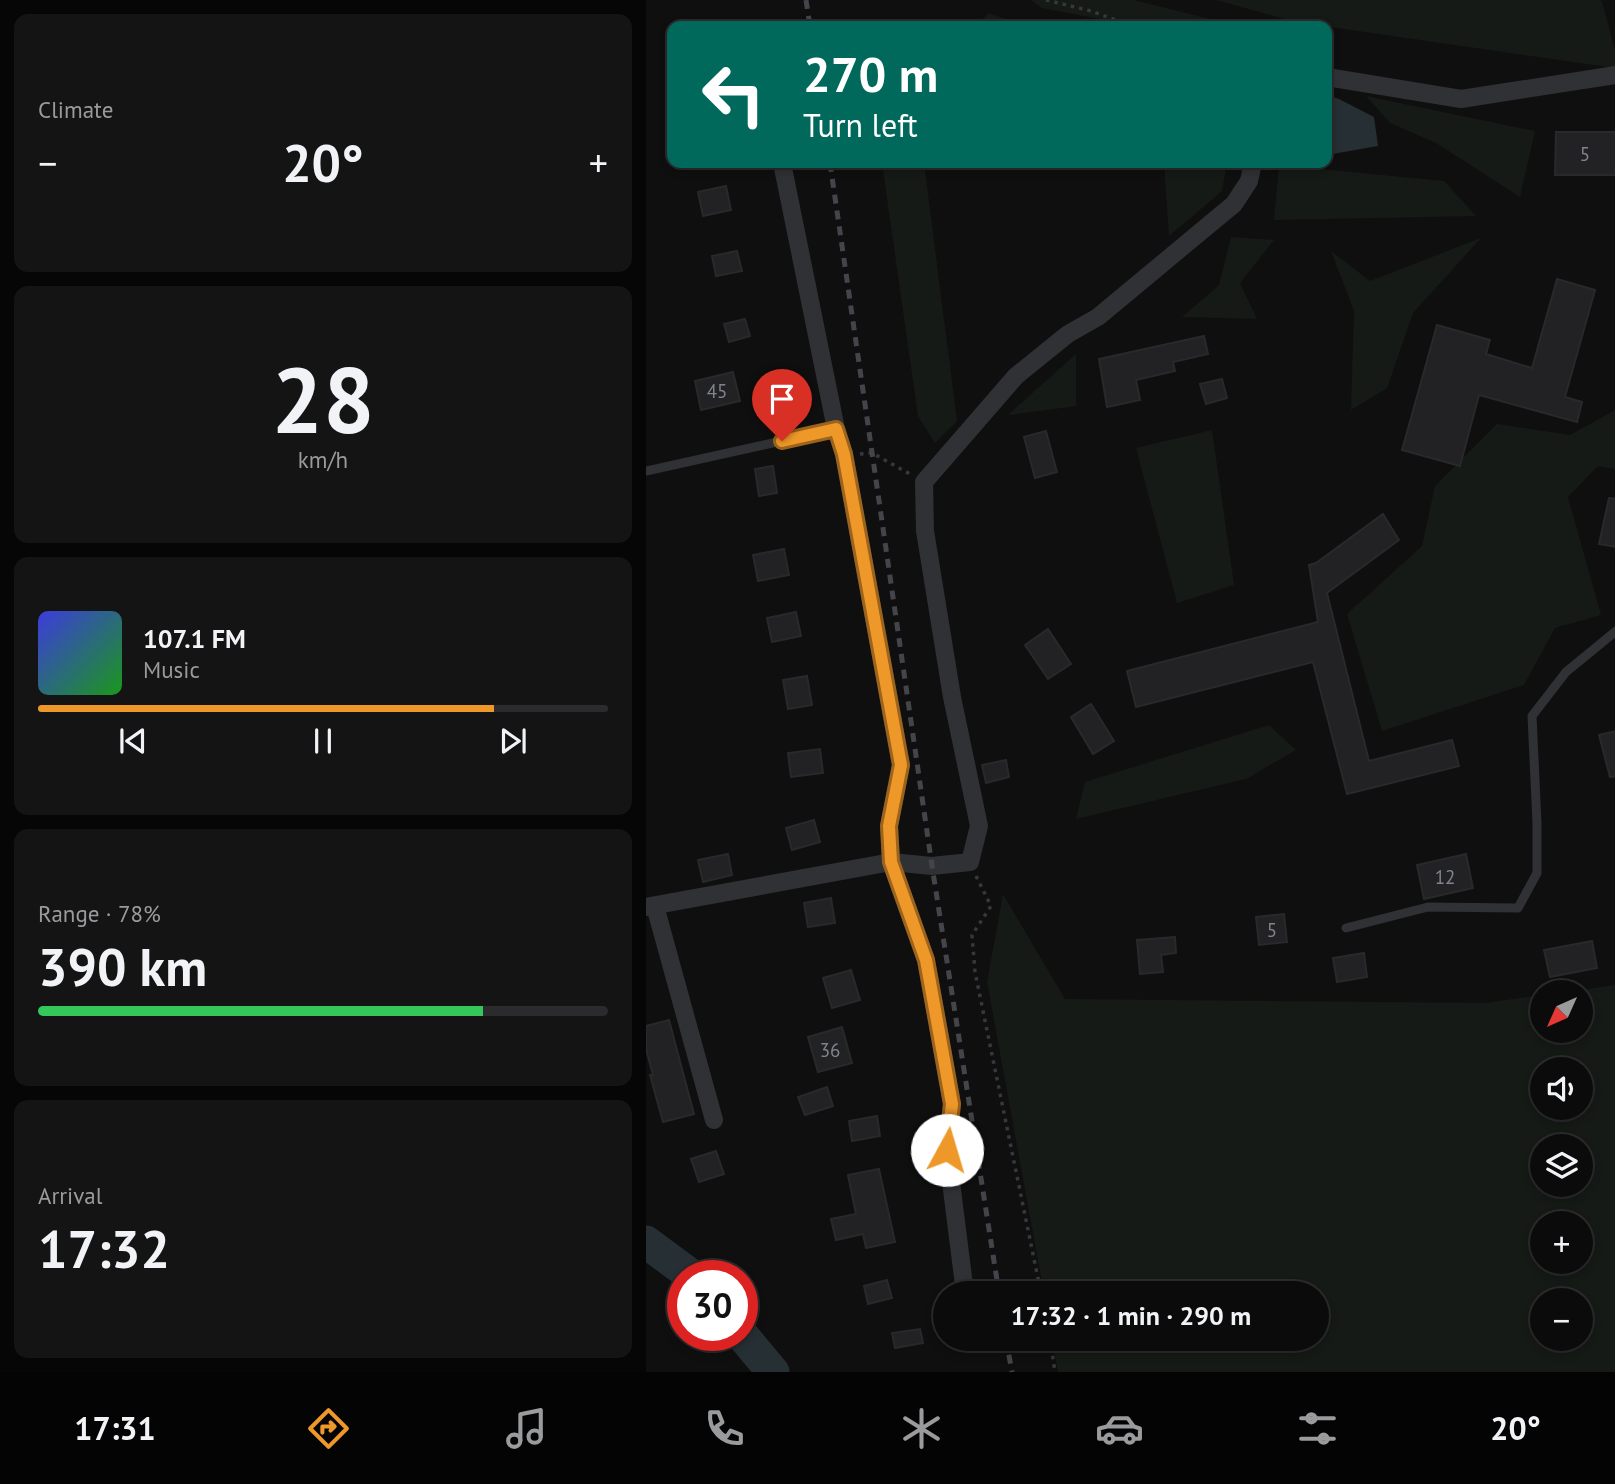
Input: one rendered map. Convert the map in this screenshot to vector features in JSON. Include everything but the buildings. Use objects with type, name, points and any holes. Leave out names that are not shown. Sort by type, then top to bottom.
[{"type":"street","points":[[1332,78],[1461,99],[1615,75]]},
{"type":"street","points":[[783,168],[836,429],[844,454],[901,765],[889,826],[891,862],[926,960],[952,1104],[947,1150],[963,1281]]},
{"type":"street","points":[[714,1120],[650,906],[891,862],[932,866],[970,862],[978,826],[952,697],[927,543],[924,482],[1016,376],[1068,334],[1098,317],[1234,204],[1249,181],[1252,168]]},
{"type":"lane","points":[[646,471],[836,429]]},
{"type":"lane","points":[[1346,928],[1428,907],[1518,908],[1537,873],[1532,716],[1566,672],[1615,631]]},
{"type":"path","points":[[1046,0],[1118,21]]},
{"type":"path","points":[[844,454],[872,453],[924,482]]},
{"type":"path","points":[[970,862],[991,906],[972,935],[975,972],[1039,1281]]},
{"type":"path","points":[[1052,1351],[1056,1372]]},
{"type":"shaded area","points":[[1031,0],[1134,0],[1218,21],[1110,21],[1042,8]]},
{"type":"shaded area","points":[[1216,0],[1599,0],[1602,1],[1615,51],[1615,68],[1332,27],[1332,21],[1291,21]]},
{"type":"shaded area","points":[[989,13],[1011,21],[980,21]]},
{"type":"shaded area","points":[[1366,96],[1535,131],[1520,197],[1436,143],[1390,123]]},
{"type":"shaded area","points":[[1332,97],[1374,117],[1378,146],[1332,154]]},
{"type":"shaded area","points":[[883,168],[925,168],[957,421],[935,443],[918,416]]},
{"type":"shaded area","points":[[1164,168],[1226,168],[1222,191],[1169,236]]},
{"type":"shaded area","points":[[1279,168],[1310,168],[1444,181],[1476,216],[1274,220]]},
{"type":"shaded area","points":[[1231,237],[1274,240],[1240,283],[1257,319],[1182,317],[1219,285]]},
{"type":"shaded area","points":[[1481,238],[1413,313],[1387,388],[1351,410],[1354,311],[1331,251],[1370,281]]},
{"type":"shaded area","points":[[1076,354],[1076,406],[1008,415]]},
{"type":"shaded area","points":[[1615,410],[1615,469],[1598,466],[1568,497],[1601,615],[1555,628],[1524,685],[1382,731],[1347,614],[1422,546],[1435,486],[1497,424],[1570,435]]},
{"type":"shaded area","points":[[1212,430],[1234,585],[1177,603],[1136,448]]},
{"type":"shaded area","points":[[1269,725],[1296,750],[1246,779],[1076,819],[1085,782]]},
{"type":"shaded area","points":[[1003,894],[1065,999],[1485,1003],[1530,997],[1530,1043],[1593,1043],[1593,988],[1615,985],[1615,1372],[1058,1372],[1054,1351],[1329,1351],[1329,1281],[1042,1281],[987,982]]},
{"type":"waterway","points":[[646,1242],[670,1260]]},
{"type":"waterway","points":[[755,1351],[773,1372]]},
{"type":"railway","points":[[806,0],[809,21]]},
{"type":"railway","points":[[831,168],[932,866],[997,1281]]},
{"type":"railway","points":[[1008,1351],[1012,1372]]},
{"type":"route","points":[[782,441],[836,429],[844,454],[901,765],[889,826],[891,862],[926,960],[952,1104],[947,1150]]}]
